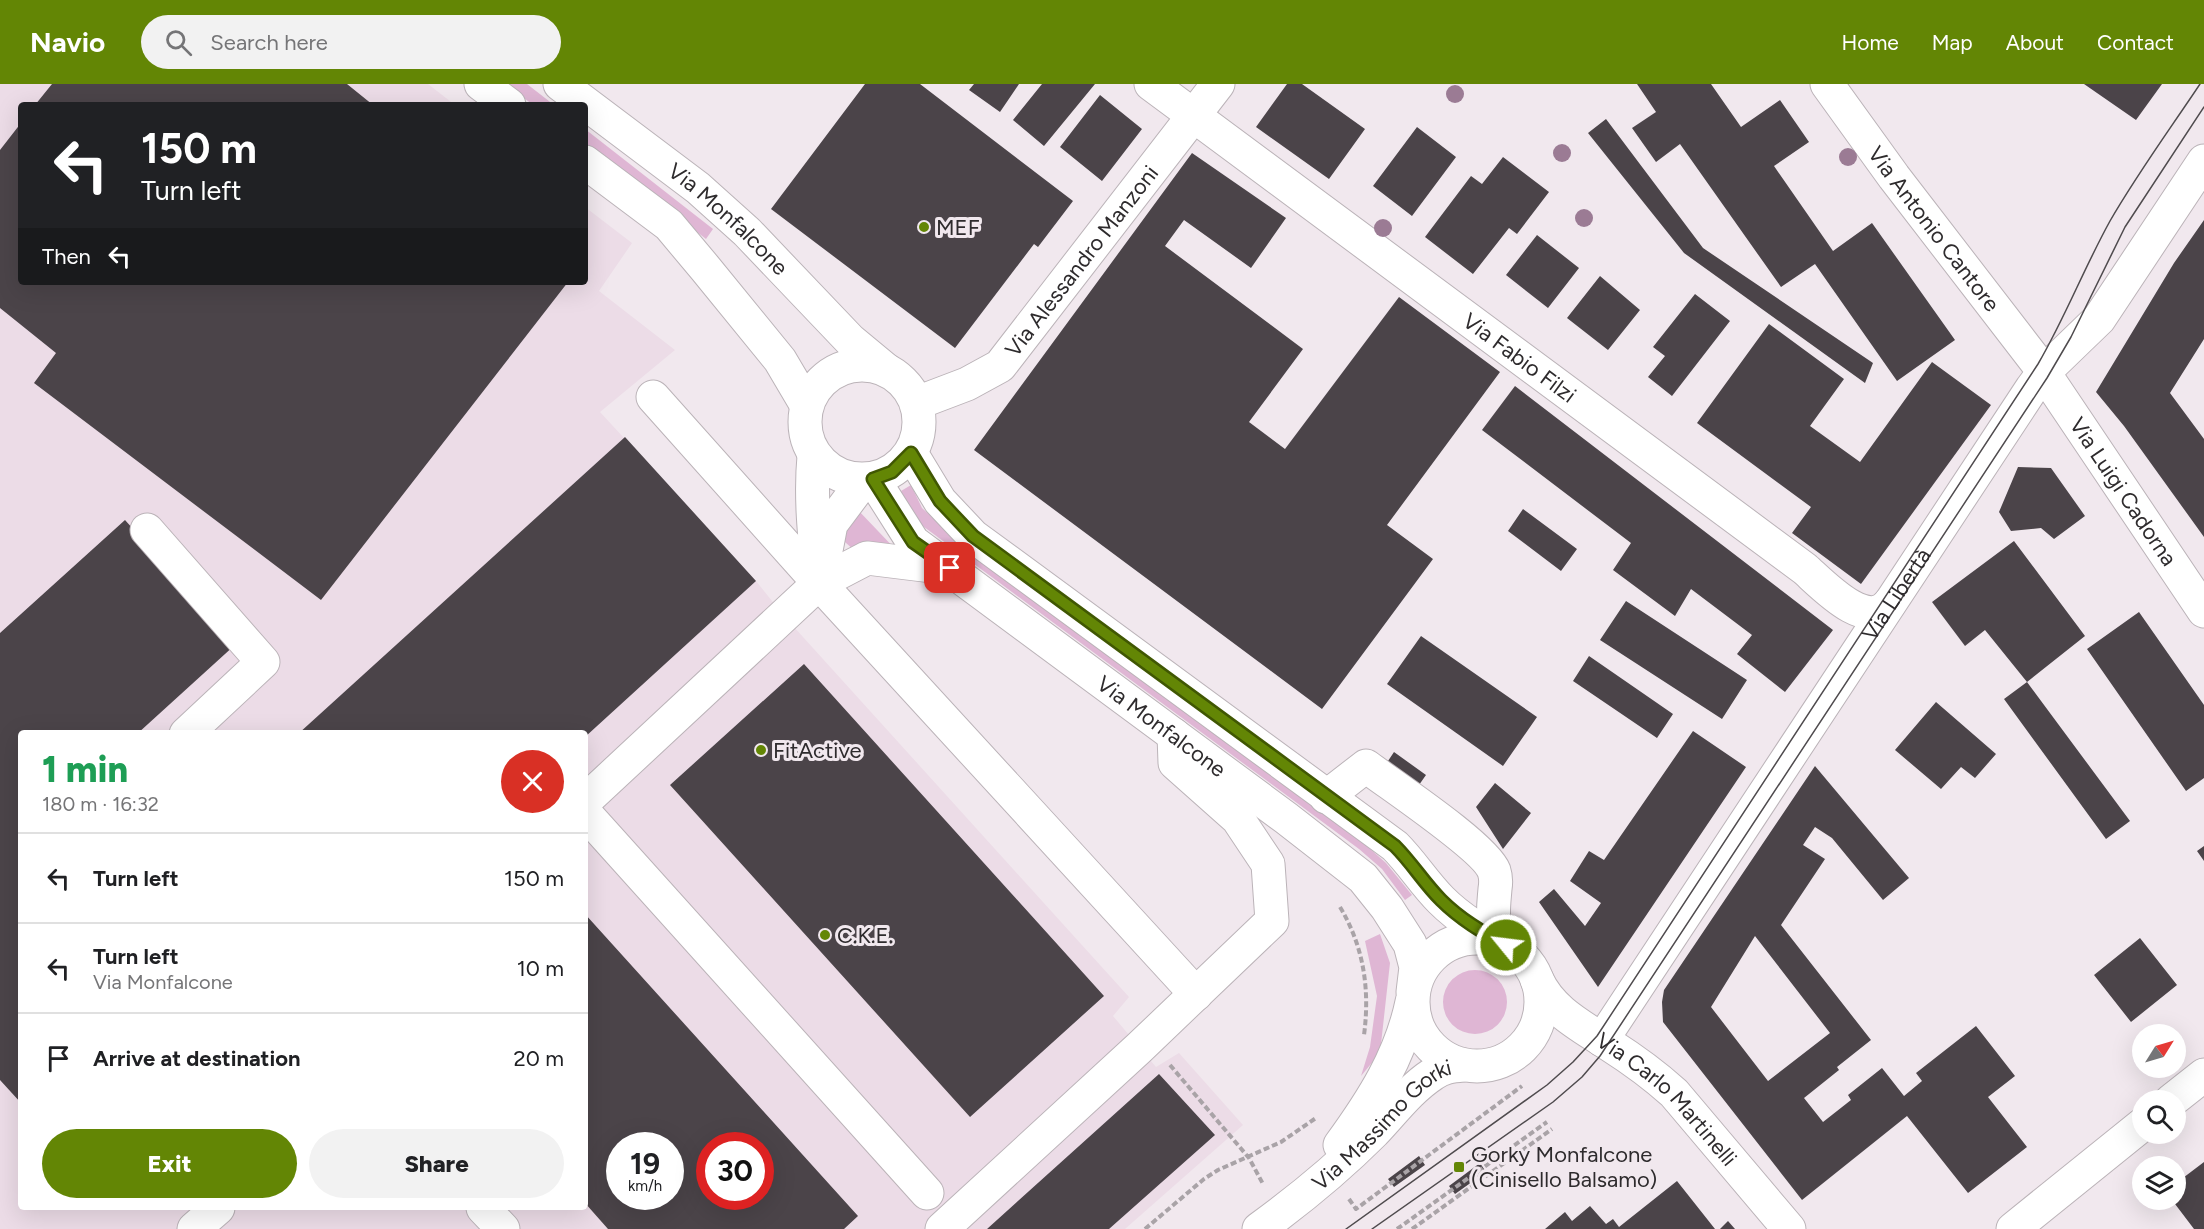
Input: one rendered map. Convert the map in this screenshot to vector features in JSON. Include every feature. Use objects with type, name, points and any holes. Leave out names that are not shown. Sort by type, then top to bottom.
[{"type":"street","points":[[481,84],[505,102]]},
{"type":"street","name":"Via Monfalcone","points":[[560,84],[584,102]]},
{"type":"street","name":"Via Fabio Filzi","points":[[1151,84],[1786,555],[1852,607],[1874,614],[1885,610],[1889,604]]},
{"type":"street","name":"Via Alessandro Manzoni","points":[[917,404],[967,384],[1000,366],[1218,84]]},
{"type":"street","name":"Via Antonio Cantore","points":[[1827,84],[1894,177],[2043,373]]},
{"type":"street","name":"Via Monfalcone","points":[[588,105],[698,188],[747,232],[850,340],[885,369]]},
{"type":"street","name":"Via Libertà","points":[[1602,1040],[2043,373],[2099,319],[2204,161]]},
{"type":"street","name":"Via Monfalcone","points":[[588,164],[669,225],[780,360],[806,404]]},
{"type":"street","points":[[865,364],[885,369],[903,382],[917,404],[919,434],[911,453],[892,472],[868,480],[849,478],[829,470],[814,456],[807,444],[803,424],[806,404],[822,379],[839,368],[865,364]]},
{"type":"street","name":"Via Luigi Cadorna","points":[[2043,373],[2204,610]]},
{"type":"street","points":[[653,397],[819,583],[1196,994]]},
{"type":"street","name":"Via Monfalcone","points":[[911,453],[940,501],[973,536],[1395,846],[1440,899],[1461,918],[1506,945]]},
{"type":"street","points":[[814,456],[813,523],[819,583]]},
{"type":"street","points":[[819,583],[831,524],[868,480]]},
{"type":"street","name":"Via Monfalcone","points":[[868,480],[913,542],[1286,818],[1363,878],[1388,908],[1413,951],[1416,967],[1413,996]]},
{"type":"street","points":[[147,530],[264,662],[190,730]]},
{"type":"street","points":[[588,798],[819,583],[867,558],[950,568]]},
{"type":"street","points":[[942,1229],[1272,921],[1268,864],[1238,819],[1175,763],[1174,735]]},
{"type":"street","points":[[1326,797],[1366,766],[1458,834],[1488,860],[1494,869],[1496,878],[1494,923],[1497,934],[1506,945]]},
{"type":"street","points":[[588,816],[927,1193]]},
{"type":"street","points":[[1480,938],[1495,940],[1506,945],[1526,960],[1537,979],[1540,991],[1537,1024],[1528,1042],[1514,1055],[1499,1063],[1478,1067],[1463,1065],[1443,1057],[1424,1039],[1416,1022],[1413,996],[1417,977],[1425,963],[1435,953],[1450,944],[1480,938]]},
{"type":"street","name":"Via Carlo Martinelli","points":[[1537,979],[1542,991],[1560,1012],[1652,1074],[1674,1093],[1789,1229]]},
{"type":"street","name":"Via Massimo Gorki","points":[[1305,1192],[1354,1125],[1391,1065],[1406,1031],[1413,996]]},
{"type":"street","name":"Via Massimo Gorki","points":[[1259,1229],[1291,1205],[1372,1133],[1425,1080],[1441,1069],[1463,1065]]},
{"type":"street","points":[[2185,1090],[2204,1075]]},
{"type":"street","points":[[2013,1229],[2132,1133]]},
{"type":"street","points":[[194,1229],[216,1210]]},
{"type":"street","points":[[485,1210],[503,1229]]},
{"type":"path","points":[[1335,902],[1361,952],[1366,999],[1363,1042]]},
{"type":"path","points":[[1148,1039],[1249,1158],[1265,1188]]},
{"type":"path","points":[[1348,1198],[1356,1209],[1521,1086]]},
{"type":"path","points":[[1145,1229],[1204,1179],[1288,1137],[1324,1111]]},
{"type":"path","points":[[1397,1229],[1547,1122]]},
{"type":"path","points":[[1412,1229],[1552,1129]]},
{"type":"shaded area","points":[[0,84],[428,84],[451,102],[18,102],[18,285],[588,285],[588,209],[632,243],[599,291],[675,350],[600,412],[756,581],[784,616],[1129,997],[1113,1016],[1156,1067],[1179,1053],[1243,1125],[1125,1229],[0,1229]]},
{"type":"shaded area","points":[[506,84],[527,84],[550,102],[529,102]]},
{"type":"shaded area","points":[[588,131],[713,229],[706,239],[588,147]]},
{"type":"shaded area","points":[[911,485],[922,508],[946,530],[1359,839],[1386,863],[1412,895],[1405,900],[1382,869],[1359,849],[916,521],[901,491]]},
{"type":"shaded area","points":[[857,509],[899,553],[855,551],[836,534]]},
{"type":"shaded area","points":[[1380,934],[1390,963],[1380,1053],[1361,1076],[1370,1047],[1377,996],[1365,941]]},
{"type":"shaded area","points":[[1469,970],[1481,970],[1498,979],[1505,990],[1507,1002],[1505,1014],[1498,1025],[1481,1034],[1469,1034],[1457,1029],[1448,1020],[1443,1008],[1443,996],[1448,984],[1457,975]]},
{"type":"building","points":[[52,84],[347,84],[369,102],[37,102]]},
{"type":"building","name":"MEF","points":[[865,84],[920,84],[1073,201],[1038,247],[1034,244],[955,348],[771,209]]},
{"type":"building","points":[[974,84],[1019,84],[1000,112],[969,90]]},
{"type":"building","points":[[1042,84],[1095,84],[1044,146],[1013,120]]},
{"type":"building","points":[[1287,84],[1302,84],[1365,129],[1329,179],[1256,127]]},
{"type":"building","points":[[1637,84],[1711,84],[1741,127],[1780,100],[1809,142],[1774,166],[1833,251],[1872,223],[1955,340],[1897,381],[1815,264],[1781,287],[1680,144],[1656,162],[1632,128],[1656,112]]},
{"type":"building","points":[[2084,84],[2162,84],[2136,120]]},
{"type":"building","points":[[1100,95],[1142,129],[1102,181],[1060,147]]},
{"type":"building","points":[[1606,119],[1703,248],[1873,363],[1865,383],[1684,253],[1588,133]]},
{"type":"building","points":[[18,127],[18,285],[566,285],[321,600],[34,383],[56,353],[0,308],[0,150]]},
{"type":"building","points":[[1417,127],[1456,157],[1412,216],[1373,186]]},
{"type":"building","points":[[1192,153],[1286,218],[1251,268],[1184,220],[1165,246],[1303,349],[1249,422],[1285,449],[1399,297],[1500,372],[1387,525],[1433,559],[1322,709],[974,450]]},
{"type":"building","points":[[1503,157],[1549,192],[1517,234],[1509,228],[1473,274],[1425,237],[1471,176],[1482,184]]},
{"type":"building","points":[[2204,220],[2204,339],[2170,393],[2204,439],[2204,537],[2124,426],[2096,392],[2174,263]]},
{"type":"building","points":[[1537,235],[1579,268],[1548,308],[1506,275]]},
{"type":"building","points":[[1600,276],[1640,310],[1608,350],[1567,318]]},
{"type":"building","points":[[1695,294],[1730,321],[1672,396],[1648,377],[1665,356],[1653,347]]},
{"type":"building","points":[[1769,324],[1844,379],[1810,426],[1860,462],[1932,362],[1991,405],[1861,584],[1792,533],[1811,507],[1697,423]]},
{"type":"building","points":[[1515,386],[1833,630],[1785,692],[1737,654],[1752,635],[1691,589],[1675,616],[1613,570],[1631,543],[1482,430]]},
{"type":"building","points":[[625,437],[756,581],[588,734],[588,730],[302,730]]},
{"type":"building","points":[[2018,467],[2051,468],[2085,516],[2054,539],[2041,528],[2011,531],[1999,512]]},
{"type":"building","points":[[1523,509],[1577,549],[1561,571],[1508,531]]},
{"type":"building","points":[[125,520],[236,644],[141,730],[18,730],[18,1100],[0,1080],[0,633]]},
{"type":"building","points":[[2014,541],[2085,636],[2027,682],[1985,630],[1965,646],[1932,602]]},
{"type":"building","points":[[1626,601],[1747,680],[1722,719],[1600,640]]},
{"type":"building","points":[[2139,612],[2204,705],[2204,778],[2186,791],[2087,649]]},
{"type":"building","points":[[1421,636],[1537,717],[1503,766],[1387,684]]},
{"type":"building","points":[[1589,656],[1673,714],[1657,738],[1573,681]]},
{"type":"building","points":[[804,664],[1104,996],[970,1117],[670,785]]},
{"type":"building","points":[[2027,682],[2130,821],[2106,839],[2004,699]]},
{"type":"building","points":[[1936,702],[1996,754],[1975,778],[1961,767],[1941,789],[1895,750]]},
{"type":"building","points":[[1693,731],[1746,767],[1598,987],[1539,902],[1554,889],[1585,926],[1601,903],[1570,881],[1589,851],[1604,860]]},
{"type":"building","points":[[1394,752],[1426,775],[1407,802],[1376,779]]},
{"type":"building","points":[[1815,766],[1909,878],[1883,900],[1832,838],[1815,827],[1803,845],[1825,859],[1781,925],[1871,1040],[1837,1067],[1839,1070],[1804,1098],[1823,1122],[1851,1100],[1848,1095],[1882,1068],[1904,1096],[1922,1081],[1916,1073],[1976,1026],[2015,1076],[1988,1097],[2027,1147],[1968,1193],[1907,1116],[1802,1200],[1663,1022],[1664,990]],"holes":[[[1755,936],[1830,1033],[1768,1081],[1711,1007]]]},
{"type":"building","points":[[1495,783],[1531,813],[1503,849],[1476,807]]},
{"type":"building","points":[[2204,846],[2204,861],[2197,851]]},
{"type":"building","points":[[588,917],[858,1216],[844,1229],[608,1229],[588,1206]]},
{"type":"building","points":[[2140,938],[2177,985],[2131,1022],[2094,975]]},
{"type":"building","points":[[1159,1074],[1215,1135],[1109,1229],[987,1229]]},
{"type":"building","points":[[1419,1156],[1425,1165],[1394,1187],[1388,1179]]},
{"type":"building","points":[[2204,1162],[2204,1229],[2194,1229],[2180,1210],[2186,1210],[2186,1176]]},
{"type":"building","points":[[1480,1163],[1486,1172],[1455,1194],[1449,1186]]},
{"type":"building","points":[[1677,1181],[1715,1229],[1545,1229],[1565,1212],[1572,1221],[1590,1206],[1606,1224],[1613,1219],[1619,1227]]},
{"type":"building","points":[[1728,1221],[1735,1229],[1720,1229]]},
{"type":"tram line","points":[[1346,1229],[1547,1085],[1597,1036],[2038,364],[2110,221],[2142,169],[2200,84]]},
{"type":"tram line","points":[[1372,1229],[1553,1102],[1582,1077],[1600,1056],[2047,378],[2071,337],[2125,227],[2204,107]]},
{"type":"place","name":"MEF","points":[[924,227]]},
{"type":"place","name":"FitActive","points":[[761,750]]},
{"type":"place","name":"C.K.E.","points":[[825,935]]},
{"type":"place","name":"Gorky Monfalcone (Cinisello Balsamo)","points":[[1459,1167]]},
{"type":"route","points":[[950,568],[913,542],[873,479],[892,472],[911,453],[940,501],[973,536],[1395,846],[1440,899],[1461,918],[1506,945]]}]
